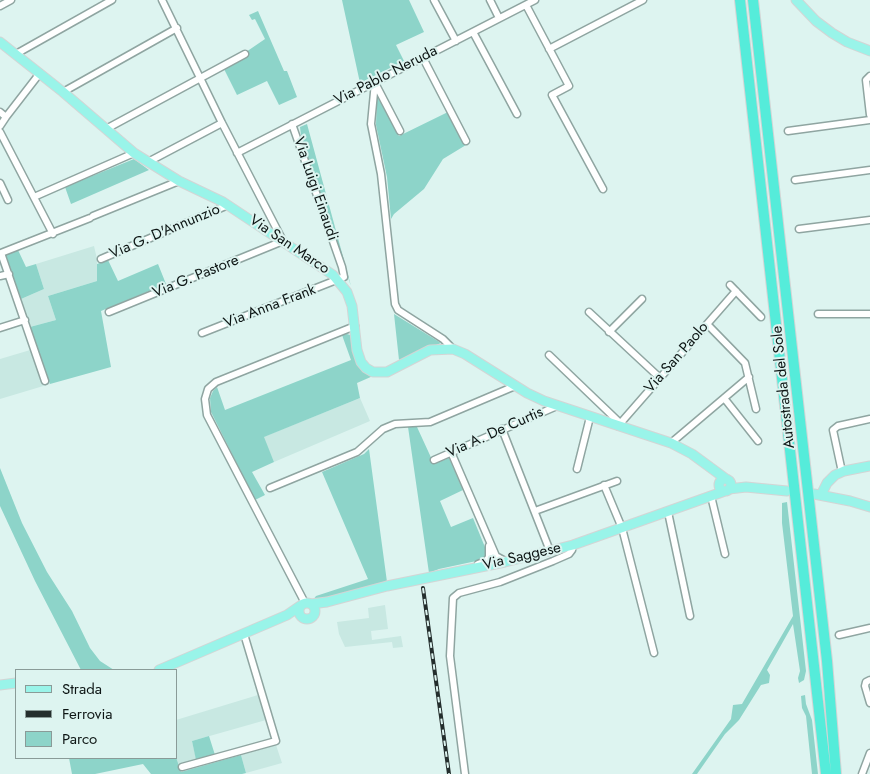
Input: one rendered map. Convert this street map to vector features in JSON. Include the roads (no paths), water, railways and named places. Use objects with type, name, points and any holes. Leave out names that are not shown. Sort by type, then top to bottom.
[{"type":"highway","name":"Autostrada del Sole","points":[[754,0],[826,661],[836,774]]},
{"type":"highway","name":"Autostrada del Sole","points":[[740,2],[826,774]]},
{"type":"main road","points":[[796,0],[816,21],[832,33],[847,42],[870,51]]},
{"type":"main road","name":"Via San Marco","points":[[1,44],[40,73],[134,153],[179,181],[228,205],[320,265],[338,280],[347,292],[352,306],[359,357],[366,368],[372,372],[387,372],[430,350],[453,349]]},
{"type":"main road","points":[[453,349],[465,354],[515,386],[544,401],[671,443],[711,467],[724,485],[787,491]]},
{"type":"main road","points":[[870,466],[835,475],[818,494],[850,500],[870,507]]},
{"type":"main road","name":"Via Saggese","points":[[304,607],[386,586],[505,562],[573,545],[712,496],[724,485]]},
{"type":"main road","points":[[304,607],[307,619],[327,602]]},
{"type":"main road","points":[[161,669],[304,607],[315,608],[314,615]]},
{"type":"main road","points":[[0,685],[15,684]]},
{"type":"street","points":[[0,6],[11,0]]},
{"type":"street","points":[[16,54],[112,0]]},
{"type":"street","points":[[162,0],[222,123],[283,241]]},
{"type":"street","points":[[434,0],[456,41]]},
{"type":"street","points":[[490,0],[500,18]]},
{"type":"street","name":"Via Pablo Neruda","points":[[237,152],[535,0]]},
{"type":"street","points":[[549,49],[643,0]]},
{"type":"street","points":[[526,5],[569,86],[552,95],[603,189]]},
{"type":"street","points":[[63,92],[177,28]]},
{"type":"street","points":[[473,32],[517,114]]},
{"type":"street","points":[[106,129],[245,54]]},
{"type":"street","points":[[423,58],[466,141]]},
{"type":"street","points":[[0,126],[3,114],[40,73]]},
{"type":"street","points":[[870,76],[866,80],[870,115]]},
{"type":"street","points":[[375,82],[400,131]]},
{"type":"street","points":[[375,82],[371,124],[381,174],[395,304],[398,310],[443,339],[453,349]]},
{"type":"street","points":[[788,131],[870,120]]},
{"type":"street","points":[[148,162],[222,123]]},
{"type":"street","name":"Via Luigi Einaudi","points":[[292,124],[342,267],[344,277],[338,280]]},
{"type":"street","points":[[0,132],[53,234]]},
{"type":"street","points":[[34,197],[62,183],[134,153]]},
{"type":"street","points":[[795,180],[870,170]]},
{"type":"street","points":[[45,381],[1,252],[53,234],[179,181]]},
{"type":"street","points":[[0,183],[8,200]]},
{"type":"street","name":"Via G. D'Annunzio","points":[[101,259],[228,205]]},
{"type":"street","points":[[799,228],[870,220]]},
{"type":"street","name":"Via G. Pastore","points":[[109,312],[283,241]]},
{"type":"street","points":[[0,276],[9,274]]},
{"type":"street","name":"Via Anna Frank","points":[[202,333],[338,280]]},
{"type":"street","points":[[730,285],[761,317]]},
{"type":"street","name":"Via San Paolo","points":[[619,425],[736,291]]},
{"type":"street","points":[[610,332],[642,299]]},
{"type":"street","points":[[589,312],[660,378]]},
{"type":"street","points":[[818,314],[870,314]]},
{"type":"street","points":[[0,328],[25,320]]},
{"type":"street","points":[[707,324],[745,364],[756,409]]},
{"type":"street","points":[[304,607],[206,415],[205,399],[208,389],[216,382],[355,326]]},
{"type":"street","points":[[549,355],[619,425]]},
{"type":"street","points":[[671,443],[749,377]]},
{"type":"street","points":[[270,488],[357,452],[383,429],[395,424],[430,422],[515,386]]},
{"type":"street","points":[[724,398],[758,440]]},
{"type":"street","name":"Via A. De Curtis","points":[[434,460],[557,406]]},
{"type":"street","points":[[577,469],[590,417]]},
{"type":"street","points":[[842,472],[834,428],[870,419]]},
{"type":"street","points":[[502,430],[550,551]]},
{"type":"street","points":[[450,452],[487,538],[496,556],[505,562]]},
{"type":"street","points":[[535,511],[618,480]]},
{"type":"street","points":[[604,486],[622,528],[654,653]]},
{"type":"street","points":[[712,496],[725,554]]},
{"type":"street","points":[[668,512],[690,616]]},
{"type":"street","points":[[434,577],[486,561],[490,554],[487,538]]},
{"type":"street","points":[[465,774],[459,740],[450,656],[454,598],[459,593],[500,582],[569,554],[573,545]]},
{"type":"street","points":[[840,636],[870,628]]},
{"type":"street","points":[[182,767],[276,740],[244,634]]},
{"type":"street","points":[[870,680],[866,682],[866,686],[870,703]]},
{"type":"street","points":[[862,774],[870,753]]},
{"type":"railway","points":[[423,588],[449,774]]}]
